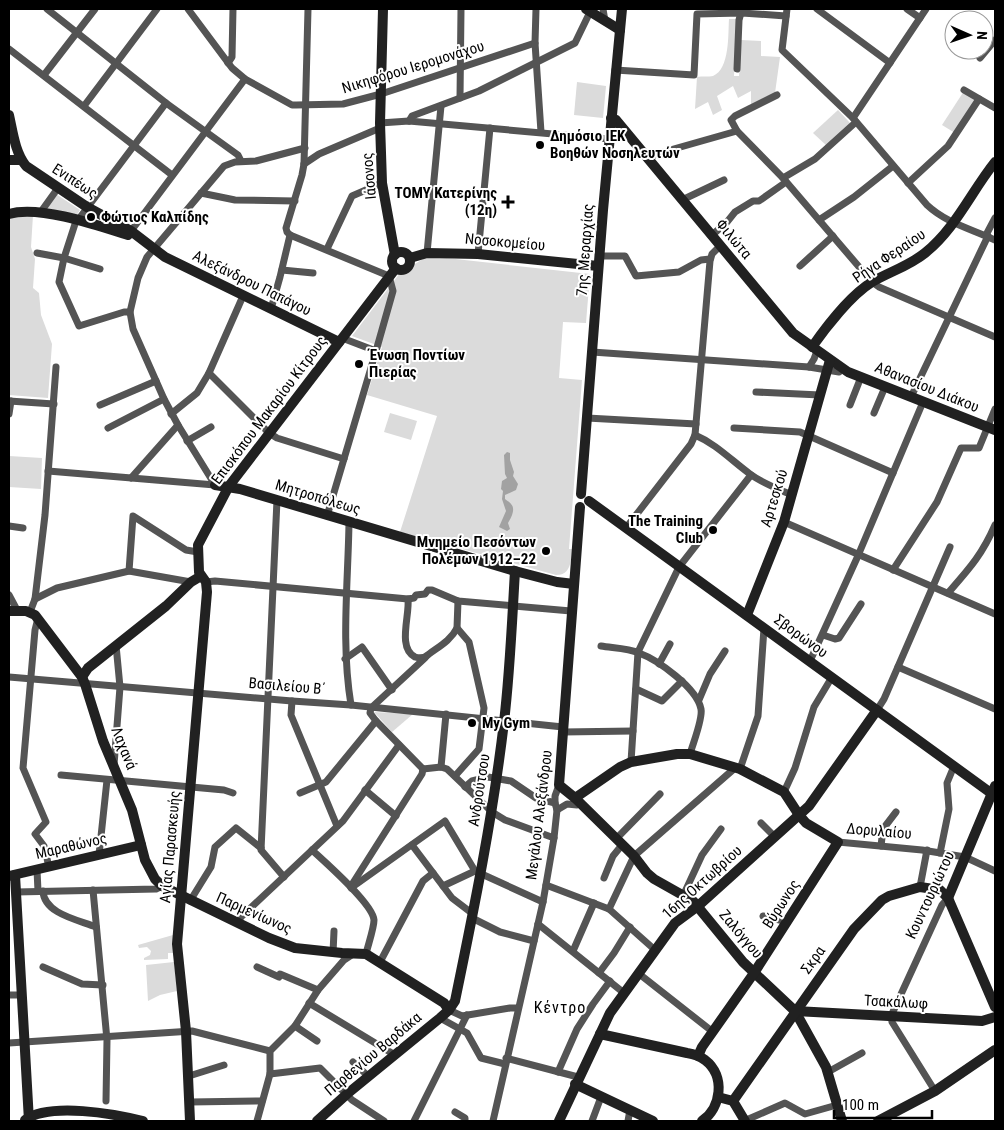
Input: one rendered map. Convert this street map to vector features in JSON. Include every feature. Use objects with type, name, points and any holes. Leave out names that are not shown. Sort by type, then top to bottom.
[{"type":"street","points":[[47,9],[205,132],[238,155],[241,161]]},
{"type":"street","points":[[44,75],[95,9]]},
{"type":"street","points":[[84,106],[157,9]]},
{"type":"street","name":"Νικηφόρου Ιερομονάχου","points":[[188,9],[228,63],[245,79],[292,104],[306,106],[343,104],[381,94],[535,43]]},
{"type":"street","points":[[228,63],[232,57],[233,9]]},
{"type":"street","points":[[271,309],[282,270],[288,234],[286,228],[304,164],[308,9]]},
{"type":"street","name":"Ιάσονος","points":[[383,9],[380,125],[382,182],[395,254],[392,272]]},
{"type":"street","points":[[460,98],[461,9]]},
{"type":"street","points":[[536,9],[535,43],[541,132]]},
{"type":"street","points":[[603,9],[605,22]]},
{"type":"street","name":"7ης Μεραρχίας","points":[[583,501],[587,418],[599,261],[610,123],[622,9]]},
{"type":"street","points":[[817,9],[890,64]]},
{"type":"street","points":[[907,9],[920,18]]},
{"type":"street","points":[[711,236],[735,212],[753,202],[759,201],[784,180],[815,159],[855,120],[926,9]]},
{"type":"street","points":[[409,121],[412,116],[460,98],[575,43],[588,10],[620,30]]},
{"type":"street","points":[[737,69],[739,20],[742,11]]},
{"type":"street","points":[[615,70],[694,74],[697,14],[742,11],[787,12],[782,50],[855,120],[927,206],[945,220],[990,237]]},
{"type":"street","points":[[9,49],[172,175]]},
{"type":"street","points":[[131,232],[245,79]]},
{"type":"street","points":[[964,90],[995,108]]},
{"type":"street","points":[[778,95],[735,116],[731,120],[737,131],[784,180],[872,282],[879,287],[995,337]]},
{"type":"street","points":[[908,183],[948,146],[979,99]]},
{"type":"street","points":[[130,312],[124,312],[79,326],[59,282],[64,258],[75,224],[166,102]]},
{"type":"street","points":[[427,253],[441,106]]},
{"type":"street","points":[[9,116],[21,160],[9,160]]},
{"type":"street","name":"Φιλώτα","points":[[610,123],[615,119],[624,129],[793,333],[815,349],[826,366]]},
{"type":"street","points":[[304,164],[319,154],[380,125],[409,121],[609,139]]},
{"type":"street","points":[[478,254],[490,128]]},
{"type":"street","points":[[648,159],[656,154],[737,131]]},
{"type":"street","points":[[215,485],[171,414],[133,329],[130,312],[146,257],[224,166],[304,148]]},
{"type":"street","name":"Ενιπέως","points":[[21,160],[26,166],[58,188],[143,239],[154,248]]},
{"type":"street","name":"Ρήγα Φεραίου","points":[[815,349],[829,324],[863,288],[924,254],[955,223],[995,162]]},
{"type":"street","points":[[819,220],[854,197],[894,166]]},
{"type":"street","points":[[682,200],[724,180]]},
{"type":"street","points":[[327,249],[352,196],[382,182]]},
{"type":"street","points":[[40,213],[58,188]]},
{"type":"street","points":[[201,193],[235,200],[295,201]]},
{"type":"street","points":[[9,214],[27,211],[78,219],[143,239]]},
{"type":"street","points":[[911,397],[948,317],[990,237],[995,218]]},
{"type":"street","points":[[288,234],[392,272],[393,291],[327,516]]},
{"type":"street","points":[[800,266],[833,236]]},
{"type":"street","points":[[626,528],[691,444],[695,435],[710,258],[720,246]]},
{"type":"street","name":"Αλεξάνδρου Παπάγου","points":[[154,248],[165,257],[243,296],[340,340]]},
{"type":"street","points":[[395,254],[402,252],[410,258]]},
{"type":"street","points":[[37,253],[64,258],[100,269]]},
{"type":"street","name":"Νοσοκομείου","points":[[410,258],[427,253],[599,261]]},
{"type":"street","points":[[599,261],[626,256],[636,276],[679,272],[701,260],[710,258]]},
{"type":"street","name":"Επισκόπου Μακαρίου Κίτρους","points":[[203,579],[198,552],[200,539],[229,486],[392,272],[407,267],[410,258]]},
{"type":"street","points":[[282,270],[313,273]]},
{"type":"street","points":[[171,414],[197,393],[209,373],[243,296]]},
{"type":"street","points":[[340,340],[376,351]]},
{"type":"street","points":[[809,367],[814,360],[815,349]]},
{"type":"street","points":[[592,352],[809,367],[826,366]]},
{"type":"street","name":"Αθανασίου Διάκου","points":[[826,366],[861,377],[991,429]]},
{"type":"street","name":"Αρτεσκού","points":[[746,615],[784,522],[821,391],[826,366]]},
{"type":"street","points":[[49,867],[44,846],[35,833],[46,822],[24,768],[32,679],[35,599],[56,367]]},
{"type":"street","points":[[209,373],[269,433],[277,438],[344,459]]},
{"type":"street","points":[[850,405],[861,377]]},
{"type":"street","points":[[100,405],[156,381]]},
{"type":"street","points":[[874,413],[885,387]]},
{"type":"street","points":[[756,392],[821,391]]},
{"type":"street","points":[[108,428],[164,399]]},
{"type":"street","points":[[9,414],[10,401],[54,404]]},
{"type":"street","points":[[810,661],[859,555],[923,402]]},
{"type":"street","points":[[894,570],[937,502],[961,448],[979,448],[991,429],[995,409]]},
{"type":"street","points":[[587,418],[696,424]]},
{"type":"street","points":[[131,478],[178,425]]},
{"type":"street","points":[[187,441],[211,427]]},
{"type":"street","points":[[734,428],[800,432],[893,473]]},
{"type":"street","points":[[695,435],[719,449],[751,475],[792,495]]},
{"type":"street","name":"Μητροπόλεως","points":[[48,471],[229,486],[515,571],[557,582],[574,584]]},
{"type":"street","points":[[631,762],[638,652],[680,567],[751,475]]},
{"type":"street","points":[[261,848],[277,500]]},
{"type":"street","name":"Σβορώνου","points":[[583,501],[626,528],[954,766],[994,792]]},
{"type":"street","name":"Μεγάλου Αλεξάνδρου","points":[[493,1121],[543,902],[554,838],[571,611],[583,501]]},
{"type":"street","points":[[129,571],[133,516],[186,550],[198,552]]},
{"type":"street","points":[[349,522],[345,659],[351,704]]},
{"type":"street","points":[[784,522],[995,614]]},
{"type":"street","points":[[948,593],[976,561],[995,525]]},
{"type":"street","points":[[9,526],[23,528]]},
{"type":"street","points":[[877,710],[884,699],[950,547]]},
{"type":"street","points":[[35,599],[57,588],[129,571],[191,582],[203,579],[272,587],[406,597],[408,599],[432,590],[458,602],[571,611]]},
{"type":"street","name":"Ανδρούτσου","points":[[449,1010],[455,1001],[473,916],[478,872],[492,812],[497,779],[505,720],[515,571]]},
{"type":"street","name":"Αγίας Παρασκευής","points":[[190,1121],[186,1031],[177,944],[186,899],[190,787],[200,692],[207,592],[203,579]]},
{"type":"street","points":[[84,680],[88,668],[166,606],[191,582]]},
{"type":"street","points":[[9,596],[13,611],[34,615]]},
{"type":"street","points":[[408,599],[405,644],[410,654],[418,658],[425,658]]},
{"type":"street","points":[[423,770],[376,721],[370,713],[371,708],[376,701],[392,690],[425,658],[452,638],[457,628],[458,602]]},
{"type":"street","points":[[823,635],[835,639],[839,638],[861,604]]},
{"type":"street","name":"Λαχανά","points":[[34,615],[84,680],[103,741],[132,810],[149,868],[162,886],[186,899]]},
{"type":"street","points":[[455,776],[480,749],[482,737],[481,722],[484,718],[484,708],[469,642],[457,628]]},
{"type":"street","points":[[609,909],[634,856],[738,768],[758,716],[764,628]]},
{"type":"street","points":[[659,664],[670,644]]},
{"type":"street","points":[[114,765],[120,687],[116,645]]},
{"type":"street","points":[[601,646],[638,652],[659,664],[682,681],[699,700],[702,711],[690,754]]},
{"type":"street","points":[[345,659],[362,647],[392,690]]},
{"type":"street","points":[[699,700],[710,674],[725,650]]},
{"type":"street","points":[[898,667],[995,709]]},
{"type":"street","name":"Βασιλείου Β΄","points":[[9,677],[84,680],[120,687],[351,704],[371,708],[505,720],[563,729],[633,731]]},
{"type":"street","points":[[465,787],[479,779],[511,781],[536,798],[556,807],[567,804],[577,805],[577,801],[620,767],[631,762],[677,754],[690,754],[738,768],[784,792],[795,768],[814,708],[832,677]]},
{"type":"street","points":[[636,689],[662,701],[682,681]]},
{"type":"street","points":[[292,701],[291,715],[337,826]]},
{"type":"street","name":"16ης Οκτωβρίου","points":[[558,1121],[610,1014],[675,923],[698,906],[812,802],[877,710]]},
{"type":"street","points":[[441,767],[446,714]]},
{"type":"street","points":[[300,792],[326,782],[376,721]]},
{"type":"street","points":[[238,923],[241,917],[337,826],[399,745]]},
{"type":"street","points":[[940,853],[949,809],[947,783],[954,766]]},
{"type":"street","points":[[423,770],[441,767],[447,769],[492,812],[505,820],[554,838]]},
{"type":"street","points":[[351,887],[423,770]]},
{"type":"street","points":[[61,775],[224,790],[233,793]]},
{"type":"street","points":[[99,855],[107,780]]},
{"type":"street","name":"Ζαλόγγου","points":[[559,785],[634,856],[647,873],[693,901],[742,962],[797,1014],[817,1048],[828,1072],[842,1121]]},
{"type":"street","points":[[365,790],[396,816]]},
{"type":"street","name":"Δορυλαίου","points":[[784,792],[806,823],[838,842],[926,850],[965,857],[995,870]]},
{"type":"street","name":"Κουντουριώτου","points":[[891,1016],[939,910],[948,898],[994,792]]},
{"type":"street","points":[[604,878],[619,842],[660,794]]},
{"type":"street","points":[[881,846],[883,829],[896,812]]},
{"type":"street","points":[[351,887],[445,821],[478,872],[543,902]]},
{"type":"street","points":[[762,823],[775,836]]},
{"type":"street","points":[[186,899],[211,867],[215,847],[236,828],[261,848],[284,877]]},
{"type":"street","points":[[683,896],[702,855],[721,829]]},
{"type":"street","name":"Βύρωνος","points":[[698,1056],[702,1047],[788,922],[838,842]]},
{"type":"street","name":"Μαραθώνος","points":[[12,876],[141,845]]},
{"type":"street","points":[[412,845],[452,898],[473,916],[500,932],[534,941]]},
{"type":"street","points":[[312,850],[351,887],[372,913],[374,920],[366,954]]},
{"type":"street","points":[[926,850],[920,886],[940,890],[948,898],[995,1007]]},
{"type":"street","points":[[37,870],[40,891],[48,904],[55,910],[96,927]]},
{"type":"street","points":[[443,886],[478,872]]},
{"type":"street","points":[[380,962],[423,881],[433,873]]},
{"type":"street","points":[[12,876],[16,892],[27,1120],[39,1114],[79,1110],[109,1118],[143,1121]]},
{"type":"street","points":[[546,885],[609,909],[655,950]]},
{"type":"street","points":[[16,892],[156,889],[162,886]]},
{"type":"street","name":"Σκρα","points":[[733,1102],[797,1014],[854,929],[882,900],[920,886]]},
{"type":"street","points":[[94,890],[107,1037],[106,1101]]},
{"type":"street","name":"Παρμενίωνος","points":[[186,899],[269,938],[295,948],[333,953],[366,954],[444,1004],[449,1010]]},
{"type":"street","points":[[572,951],[594,903]]},
{"type":"street","points":[[763,916],[788,922]]},
{"type":"street","points":[[538,924],[624,993]]},
{"type":"street","points":[[600,973],[630,927]]},
{"type":"street","points":[[333,953],[334,931]]},
{"type":"street","points":[[257,1121],[270,1074],[270,1051],[295,1026],[318,990],[344,960],[353,954]]},
{"type":"street","points":[[44,967],[82,984],[103,985]]},
{"type":"street","points":[[257,967],[278,977],[280,974],[318,990]]},
{"type":"street","points":[[638,973],[713,1032]]},
{"type":"street","points":[[558,1072],[576,1029],[610,981]]},
{"type":"street","points":[[9,995],[22,995]]},
{"type":"street","points":[[310,1003],[394,1055]]},
{"type":"street","points":[[449,1010],[462,1016],[518,1008]]},
{"type":"street","name":"Παρθενίου Βαρδάκα","points":[[317,1121],[346,1094],[449,1010]]},
{"type":"street","name":"Τσακάλωφ","points":[[797,1014],[809,1012],[982,1022],[995,1017]]},
{"type":"street","points":[[414,1121],[467,1015]]},
{"type":"street","points":[[891,1016],[892,1022],[935,1090]]},
{"type":"street","points":[[440,1018],[467,1033],[481,1058],[506,1061],[558,1072],[577,1081],[601,1097],[653,1121]]},
{"type":"street","points":[[295,1026],[317,1041]]},
{"type":"street","points":[[9,1043],[186,1031],[270,1051]]},
{"type":"street","points":[[600,1034],[698,1056],[711,1065],[716,1076],[718,1097],[710,1114],[702,1121]]},
{"type":"street","points":[[878,1121],[935,1090],[995,1050]]},
{"type":"street","points":[[828,1072],[862,1053]]},
{"type":"street","points":[[353,1062],[368,1076]]},
{"type":"street","points":[[189,1076],[224,1065]]},
{"type":"street","points":[[270,1074],[320,1068],[352,1100],[384,1121]]},
{"type":"street","points":[[592,1121],[601,1097]]},
{"type":"street","points":[[718,1097],[733,1102],[745,1121],[785,1103],[803,1114],[837,1104]]},
{"type":"street","points":[[190,1102],[262,1101]]},
{"type":"street","points":[[628,1121],[630,1110]]},
{"type":"street","points":[[455,1112],[465,1118],[465,1121]]},
{"type":"shaded area","points":[[729,19],[737,19],[734,76],[739,76],[741,40],[761,41],[761,56],[780,57],[775,93],[751,106],[751,91],[738,98],[733,86],[717,96],[722,110],[713,115],[708,102],[695,109],[697,77],[713,76],[723,66],[727,50]]},
{"type":"shaded area","points":[[577,82],[606,86],[603,118],[574,115]]},
{"type":"shaded area","points":[[964,91],[976,99],[955,133],[942,125]]},
{"type":"shaded area","points":[[838,110],[851,124],[827,146],[813,133]]},
{"type":"shaded area","points":[[56,194],[80,210],[76,216],[44,211]]},
{"type":"shaded area","points":[[33,215],[31,247],[35,259],[33,288],[39,293],[41,315],[52,344],[48,398],[9,395],[9,218]]},
{"type":"shaded area","points":[[428,256],[590,274],[586,323],[563,322],[559,378],[582,380],[569,549],[572,549],[569,566],[565,573],[556,575],[400,532],[437,416],[367,395],[382,347],[352,336],[400,273]]},
{"type":"shaded area","points":[[390,413],[417,421],[411,440],[384,432]]},
{"type":"shaded area","points":[[507,452],[510,453],[514,472],[513,476],[518,484],[516,490],[505,495],[505,499],[511,503],[513,508],[513,514],[508,523],[510,529],[507,531],[499,527],[506,511],[502,499],[503,491],[501,489],[502,481],[507,478],[504,455]]},
{"type":"shaded area","points":[[9,456],[42,458],[41,489],[9,487]]},
{"type":"shaded area","points":[[374,712],[413,714],[392,732]]},
{"type":"shaded area","points":[[173,935],[173,953],[168,953],[168,959],[144,960],[144,958],[150,955],[151,951],[147,947],[139,948],[138,945]]},
{"type":"shaded area","points":[[174,962],[177,991],[160,995],[148,1001],[146,965]]},
{"type":"place","name":"Δημόσιο ΙΕΚ Βοηθών Νοσηλευτών","points":[[540,145]]},
{"type":"place","name":"ΤΟΜΥ Κατερίνης (12η)","points":[[508,202]]},
{"type":"place","name":"Φώτιος Καλπίδης","points":[[91,217]]},
{"type":"place","name":"Ένωση Ποντίων Πιερίας","points":[[359,364]]},
{"type":"place","name":"The Training Club","points":[[713,530]]},
{"type":"place","name":"Μνημείο Πεσόντων Πολέμων 1912–22","points":[[546,551]]},
{"type":"place","name":"My Gym","points":[[472,723]]},
{"type":"district","name":"Κέντρο","points":[[560,1007]]}]
